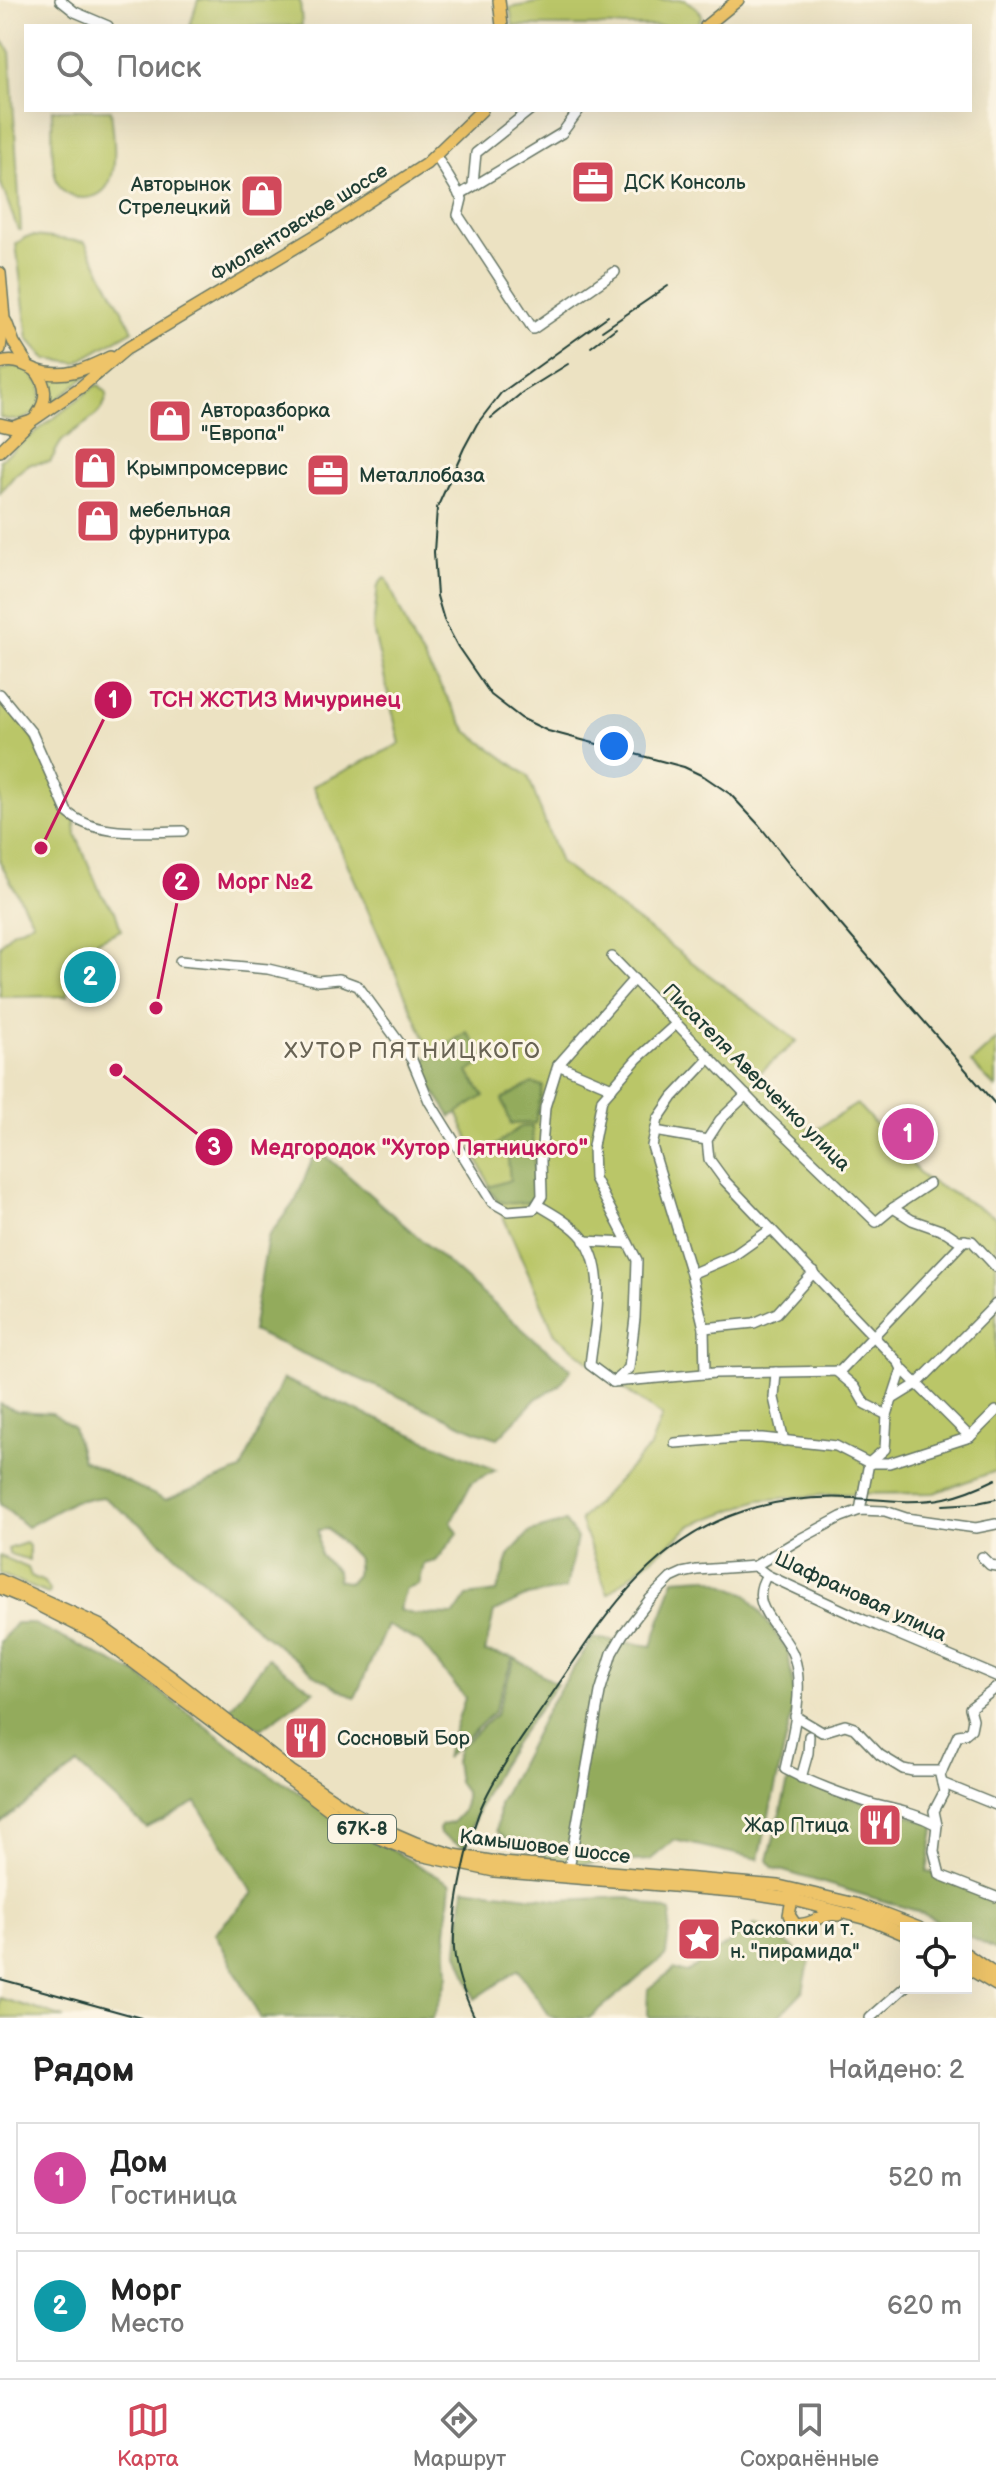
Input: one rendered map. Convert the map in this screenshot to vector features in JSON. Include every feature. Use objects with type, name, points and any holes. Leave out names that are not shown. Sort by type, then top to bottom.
[{"type":"main road","points":[[499,0],[502,24]]},
{"type":"main road","points":[[708,24],[738,0]]},
{"type":"main road","name":"Фиолентовское шоссе","points":[[0,363],[10,361],[50,373],[74,373],[126,349],[323,231],[436,156],[480,112]]},
{"type":"main road","points":[[0,273],[4,318],[0,349]]},
{"type":"main road","points":[[4,318],[14,343],[40,376],[46,393],[45,402],[33,420]]},
{"type":"main road","name":"Фиолентовское шоссе","points":[[0,451],[33,420],[72,394],[126,349]]},
{"type":"main road","name":"Фиолентовское шоссе","points":[[0,424],[13,427],[33,420]]},
{"type":"main road","name":"Камышовое шоссе","points":[[0,1580],[99,1625],[174,1679],[291,1771],[379,1827],[416,1843],[454,1855],[503,1863],[779,1886],[832,1897],[902,1922]]},
{"type":"main road","name":"Камышовое шоссе","points":[[0,1588],[97,1635],[330,1810],[376,1837],[420,1855],[494,1871],[744,1892],[790,1899],[868,1919],[900,1932]]},
{"type":"main road","points":[[832,1897],[796,1892],[790,1899],[789,1915],[795,1924],[809,1925],[830,1914],[868,1919]]},
{"type":"main road","points":[[972,1958],[996,1975]]},
{"type":"main road","points":[[972,1971],[996,1985]]},
{"type":"street","points":[[60,0],[75,12],[103,24]]},
{"type":"street","points":[[473,184],[476,153],[527,112]]},
{"type":"street","points":[[459,195],[562,133],[578,112]]},
{"type":"street","points":[[436,156],[462,199],[458,215],[533,329],[615,272]]},
{"type":"street","points":[[0,694],[32,733],[67,812],[77,821],[114,830],[183,831]]},
{"type":"street","name":"Писателя Аверченко улица","points":[[612,957],[709,1059],[876,1222],[893,1208]]},
{"type":"street","points":[[180,961],[268,969],[318,981],[339,979],[358,986],[412,1060],[429,1101],[492,1202],[508,1211],[536,1207],[560,1218],[584,1241],[594,1259],[598,1276],[590,1365],[613,1382],[705,1374],[840,1371],[965,1240]]},
{"type":"street","points":[[536,1207],[542,1196],[545,1107],[558,1065],[634,979]]},
{"type":"street","points":[[613,1382],[629,1368],[637,1260],[594,1178],[593,1146],[602,1099],[637,1059],[676,1024]]},
{"type":"street","points":[[705,1374],[704,1328],[652,1146],[658,1119],[673,1097],[709,1059]]},
{"type":"street","points":[[558,1065],[612,1088]]},
{"type":"street","points":[[746,1095],[720,1120],[707,1140],[709,1159],[770,1230],[814,1272],[902,1369],[970,1437]]},
{"type":"street","points":[[655,1131],[707,1140]]},
{"type":"street","points":[[929,1184],[893,1208],[958,1240],[972,1241],[996,1267]]},
{"type":"street","points":[[691,1274],[733,1256],[770,1230]]},
{"type":"street","points":[[584,1241],[628,1243]]},
{"type":"street","points":[[704,1328],[754,1323],[777,1313],[814,1272]]},
{"type":"street","points":[[891,1400],[917,1384],[996,1304]]},
{"type":"street","points":[[860,1510],[869,1463],[885,1449],[887,1415],[902,1369]]},
{"type":"street","points":[[836,1371],[855,1387],[865,1404],[887,1415]]},
{"type":"street","points":[[776,1372],[774,1398],[784,1441]]},
{"type":"street","points":[[675,1443],[736,1438],[784,1441],[836,1446],[869,1463],[889,1463],[970,1437],[996,1411]]},
{"type":"street","points":[[569,1869],[600,1692],[612,1653],[650,1599],[671,1578],[697,1570],[755,1566],[813,1531],[860,1510],[885,1511],[906,1518],[976,1528],[996,1524]]},
{"type":"street","points":[[982,1557],[990,1565],[996,1566]]},
{"type":"street","name":"Шафрановая улица","points":[[755,1566],[767,1575],[864,1620],[996,1676]]},
{"type":"street","points":[[767,1575],[758,1588],[760,1600],[795,1659],[795,1716],[785,1769],[841,1794],[924,1817],[937,1825]]},
{"type":"street","points":[[996,1688],[970,1708],[973,1719],[971,1729],[958,1735],[940,1775],[944,1792],[934,1811],[937,1825],[934,1851],[940,1875],[996,1897]]},
{"type":"street","points":[[795,1716],[822,1732],[845,1725],[854,1728],[880,1755],[903,1769],[942,1771]]},
{"type":"street","points":[[801,1778],[809,1736]]},
{"type":"street","points":[[942,1783],[996,1805]]},
{"type":"street","points":[[870,2018],[900,1991]]},
{"type":"green space","points":[[198,0],[300,0],[302,24],[191,24]]},
{"type":"green space","points":[[550,0],[685,0],[702,15],[698,24],[513,24],[510,8]]},
{"type":"green space","points":[[0,38],[10,50],[21,230],[18,230],[0,181]]},
{"type":"green space","points":[[52,112],[111,112],[114,164],[106,188],[97,195],[84,198],[72,196],[58,184],[53,158]]},
{"type":"green space","points":[[34,236],[85,242],[133,330],[76,363],[46,359],[28,339],[16,244]]},
{"type":"green space","points":[[103,363],[50,405],[51,390],[47,375]]},
{"type":"green space","points":[[14,366],[28,369],[41,385],[36,410],[27,417],[11,420],[0,417],[0,371]]},
{"type":"green space","points":[[99,385],[107,393],[97,414],[63,440],[50,462],[29,464],[0,493],[0,460]]},
{"type":"green space","points":[[384,578],[413,640],[467,731],[528,776],[560,863],[797,1041],[759,1073],[812,1132],[857,1104],[924,1178],[996,1217],[996,1471],[934,1493],[837,1494],[759,1500],[692,1525],[608,1594],[580,1520],[650,1447],[662,1416],[555,1334],[313,786],[400,744],[373,629],[378,585]]},
{"type":"green space","points":[[0,699],[31,734],[75,822],[76,835],[101,894],[115,911],[121,930],[92,943],[75,957],[67,996],[0,997],[0,945],[12,932],[33,922],[0,862]]},
{"type":"green space","points":[[467,1032],[486,1060],[468,1072],[484,1096],[451,1117],[417,1065]]},
{"type":"green space","points":[[996,1040],[996,1088],[971,1063]]},
{"type":"green space","points":[[532,1083],[543,1086],[535,1123],[511,1124],[502,1099]]},
{"type":"green space","points":[[532,1126],[536,1201],[502,1202],[488,1187],[510,1180],[507,1150],[476,1160],[520,1127]]},
{"type":"green space","points":[[317,1148],[571,1369],[559,1386],[537,1398],[498,1438],[252,1331],[268,1237],[296,1200]]},
{"type":"green space","points":[[283,1379],[496,1470],[472,1482],[451,1522],[458,1533],[436,1561],[424,1564],[419,1585],[406,1589],[399,1610],[413,1614],[454,1615],[467,1596],[497,1592],[510,1553],[530,1532],[565,1522],[577,1538],[566,1589],[527,1596],[494,1612],[485,1652],[513,1657],[494,1712],[445,1758],[465,1698],[421,1643],[387,1625],[355,1698],[317,1676],[262,1633],[144,1527],[103,1497],[74,1501],[27,1527],[0,1504],[0,1404],[17,1411],[52,1413],[73,1427],[82,1460],[165,1500],[241,1470]],"holes":[[[328,1529],[358,1559],[356,1575],[349,1583],[338,1580],[337,1571],[320,1555],[318,1530]]]},
{"type":"green space","points":[[26,1543],[29,1546],[29,1560],[9,1554],[8,1549]]},
{"type":"green space","points":[[0,1556],[28,1568],[31,1576],[44,1582],[50,1592],[48,1594],[0,1574]]},
{"type":"green space","points":[[706,1577],[747,1594],[788,1651],[795,1700],[759,1859],[674,1840],[650,1860],[579,1864],[559,1862],[517,1847],[497,1831],[499,1804],[549,1706],[593,1638],[652,1646],[674,1579]]},
{"type":"green space","points":[[16,1623],[32,1623],[136,1673],[256,1765],[350,1826],[451,1884],[446,1932],[448,1976],[433,2018],[260,2018],[215,1933],[253,1893],[196,1802],[147,1828],[78,1765],[0,1823],[0,1642]]},
{"type":"green space","points":[[268,1658],[314,1691],[261,1729],[229,1710]]},
{"type":"green space","points":[[515,1658],[557,1684],[491,1782],[465,1848],[440,1834],[439,1829],[452,1823],[465,1803],[465,1792],[458,1782],[455,1761],[459,1748],[496,1714]]},
{"type":"green space","points":[[789,1778],[935,1824],[927,1871],[996,1894],[996,1950],[972,1938],[972,1922],[940,1922],[917,1911],[773,1868],[768,1860]]},
{"type":"green space","points":[[464,1888],[561,1900],[627,1897],[671,1912],[666,1955],[589,2018],[550,2016],[518,1970],[475,1999],[458,1952]]},
{"type":"green space","points":[[756,1924],[810,1958],[803,1991],[777,2018],[649,2018],[648,1989],[674,1969],[686,1973]]},
{"type":"green space","points":[[0,1998],[64,2018],[0,2018]]},
{"type":"railway","points":[[602,331],[668,286]]},
{"type":"railway","points":[[608,316],[501,393],[477,424],[464,448],[437,508],[434,552],[437,596],[444,620],[458,647],[491,695],[521,718],[548,731],[684,767],[730,794],[996,1105]]},
{"type":"railway","points":[[591,347],[616,328]]},
{"type":"railway","points":[[491,418],[523,392],[568,364]]},
{"type":"railway","points":[[475,2018],[459,1976],[454,1934],[463,1874],[478,1815],[518,1743],[593,1634],[656,1561],[709,1525],[741,1512],[783,1501],[840,1497],[934,1500],[996,1479]]},
{"type":"railway","points":[[943,1505],[996,1499]]},
{"type":"railway","points":[[0,1979],[141,2018]]},
{"type":"place","name":"ДСК Консоль","points":[[593,182]]},
{"type":"place","name":"Авторынок Стрелецкий","points":[[262,196]]},
{"type":"place","name":"Авторазборка \"Европа\"","points":[[170,421]]},
{"type":"place","name":"Крымпромсервис","points":[[95,468]]},
{"type":"place","name":"Металлобаза","points":[[328,475]]},
{"type":"place","name":"мебельная фурнитура","points":[[98,521]]},
{"type":"place","name":"ТСН ЖСТИЗ Мичуринец","points":[[41,848]]},
{"type":"place","name":"Морг","points":[[90,977]]},
{"type":"place","name":"Морг №2","points":[[156,1008]]},
{"type":"place","name":"Медгородок \"Хутор Пятницкого\"","points":[[116,1070]]},
{"type":"place","name":"Дом","points":[[908,1134]]},
{"type":"place","name":"Сосновый Бор","points":[[306,1738]]},
{"type":"place","name":"Жар Птица","points":[[880,1825]]},
{"type":"place","name":"Раскопки и т. н. \"пирамида\"","points":[[699,1939]]},
{"type":"district","name":"ХУТОР ПЯТНИЦКОГО","points":[[413,1050]]}]
